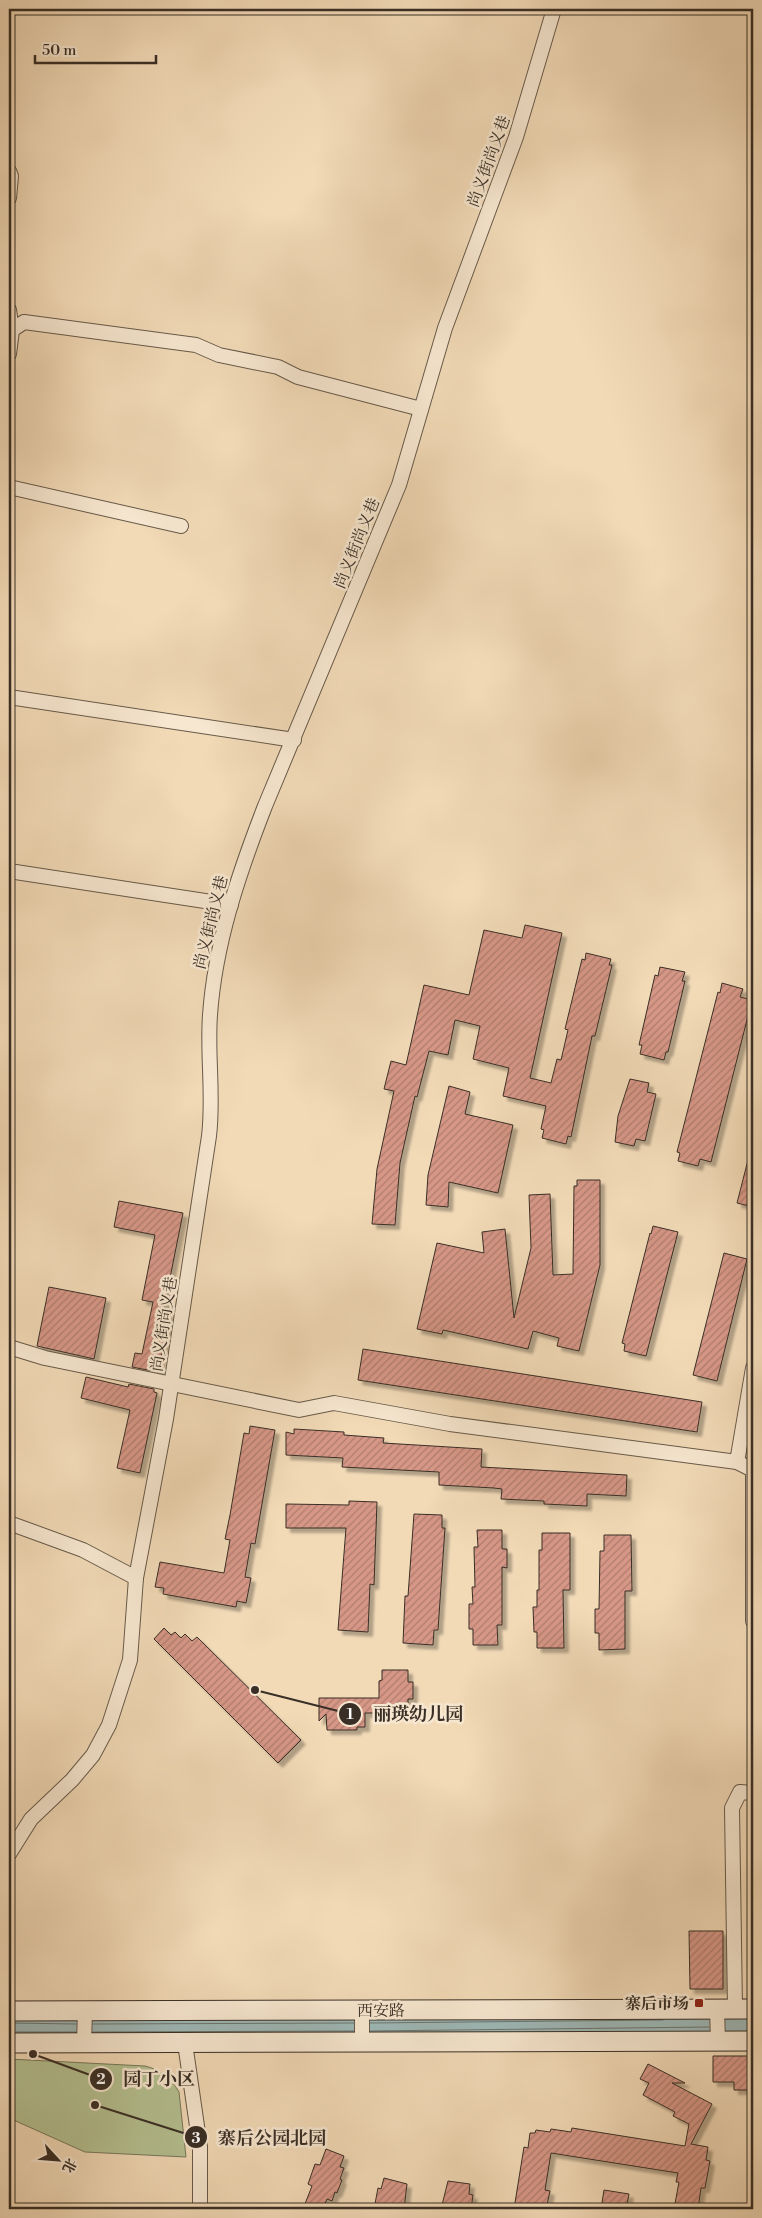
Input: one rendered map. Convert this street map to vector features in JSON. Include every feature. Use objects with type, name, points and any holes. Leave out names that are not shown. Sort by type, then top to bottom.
[{"type":"street","name":"尚义街尚义巷","points":[[9,1854],[31,1819],[83,1768],[105,1733],[130,1660],[136,1578],[171,1385],[212,1114],[213,1093],[208,1044],[213,988],[231,905],[250,845],[399,485],[445,328],[516,137],[554,9]]},
{"type":"street","points":[[9,171],[11,176],[9,198]]},
{"type":"street","points":[[9,310],[12,330],[9,354]]},
{"type":"street","points":[[12,330],[24,322],[196,346],[220,355],[278,367],[298,377],[421,409]]},
{"type":"street","points":[[9,488],[181,526]]},
{"type":"street","points":[[9,697],[294,740]]},
{"type":"street","points":[[9,871],[231,905]]},
{"type":"street","points":[[9,1347],[45,1358],[299,1410],[334,1403],[450,1424],[737,1462],[753,1470],[753,1621]]},
{"type":"street","points":[[737,1462],[753,1368]]},
{"type":"street","points":[[9,1522],[74,1546],[136,1578]]},
{"type":"street","points":[[718,2038],[731,2010],[732,1808],[740,1792],[753,1792]]},
{"type":"street","name":"西安路","points":[[9,2011],[85,2014],[731,2010]]},
{"type":"street","points":[[362,2012],[362,2040]]},
{"type":"street","points":[[84,2038],[85,2014]]},
{"type":"street","name":"西安路","points":[[9,2043],[84,2038],[185,2043],[718,2038],[753,2041]]},
{"type":"street","points":[[185,2043],[200,2146],[200,2209]]},
{"type":"green space","points":[[9,2059],[145,2066],[161,2072],[173,2083],[179,2092],[186,2157],[85,2152],[9,2118]]},
{"type":"water","points":[[753,2014],[753,2032],[9,2037],[9,2019]]},
{"type":"building","points":[[525,925],[562,933],[530,1078],[551,1083],[557,1059],[561,1060],[568,1030],[565,1029],[582,959],[585,960],[586,953],[611,959],[609,965],[612,965],[595,1036],[592,1036],[571,1137],[568,1136],[566,1144],[542,1138],[544,1130],[541,1129],[546,1106],[503,1096],[509,1068],[473,1059],[480,1026],[455,1020],[448,1055],[429,1051],[417,1097],[415,1096],[400,1163],[395,1225],[372,1224],[377,1169],[394,1091],[384,1089],[391,1061],[406,1065],[424,985],[469,995],[484,930],[522,938]]},
{"type":"building","points":[[660,967],[685,972],[682,981],[685,981],[668,1052],[666,1052],[664,1060],[640,1054],[642,1045],[639,1045],[655,975],[658,976]]},
{"type":"building","points":[[722,983],[743,989],[740,997],[752,1000],[711,1162],[700,1159],[698,1166],[678,1161],[680,1153],[677,1152],[718,992],[720,993]]},
{"type":"building","points":[[630,1079],[649,1083],[647,1092],[656,1094],[645,1141],[636,1139],[634,1146],[615,1142],[618,1116]]},
{"type":"building","points":[[449,1086],[470,1092],[465,1114],[513,1125],[498,1193],[449,1182],[448,1207],[426,1205],[428,1175]]},
{"type":"building","points":[[749,1156],[753,1157],[753,1207],[737,1203]]},
{"type":"building","points":[[577,1180],[600,1180],[600,1265],[579,1351],[557,1346],[559,1338],[533,1331],[528,1349],[443,1330],[442,1334],[417,1329],[437,1243],[484,1253],[482,1232],[505,1229],[514,1318],[531,1248],[529,1195],[550,1194],[553,1275],[573,1274],[574,1186],[577,1186]]},
{"type":"building","points":[[119,1201],[183,1213],[163,1313],[170,1314],[158,1372],[132,1367],[135,1353],[142,1354],[153,1302],[142,1300],[155,1235],[114,1227]]},
{"type":"building","points":[[653,1226],[678,1232],[646,1356],[624,1351],[625,1344],[622,1343]]},
{"type":"building","points":[[724,1253],[747,1259],[717,1381],[693,1375]]},
{"type":"building","points":[[49,1287],[106,1298],[94,1359],[37,1346]]},
{"type":"building","points":[[363,1349],[702,1402],[697,1432],[358,1380]]},
{"type":"building","points":[[86,1377],[128,1387],[129,1384],[154,1389],[154,1392],[157,1393],[140,1473],[117,1468],[130,1410],[81,1398]]},
{"type":"building","points":[[250,1426],[275,1430],[255,1544],[251,1543],[245,1577],[251,1578],[246,1603],[237,1601],[236,1607],[163,1594],[164,1588],[155,1587],[160,1562],[224,1573],[230,1540],[225,1539],[244,1433],[249,1434]]},
{"type":"building","points":[[294,1429],[344,1432],[344,1435],[384,1438],[383,1443],[482,1449],[481,1467],[627,1475],[626,1496],[587,1494],[587,1506],[544,1504],[544,1501],[501,1499],[502,1489],[439,1485],[439,1472],[342,1467],[343,1458],[286,1455],[286,1432],[294,1434]]},
{"type":"building","points":[[349,1501],[377,1502],[374,1585],[370,1584],[368,1632],[338,1630],[346,1528],[286,1528],[286,1504],[349,1505]]},
{"type":"building","points":[[414,1514],[442,1515],[442,1528],[445,1528],[438,1630],[434,1630],[433,1645],[403,1643],[405,1596],[408,1596]]},
{"type":"building","points":[[477,1530],[502,1530],[502,1549],[507,1549],[507,1568],[502,1567],[502,1625],[497,1625],[498,1645],[473,1645],[473,1629],[469,1629],[469,1604],[473,1604],[472,1587],[475,1587],[474,1547],[478,1547]]},
{"type":"building","points":[[542,1533],[570,1533],[570,1590],[563,1590],[564,1648],[537,1648],[537,1632],[534,1632],[533,1607],[537,1607],[539,1550],[542,1550]]},
{"type":"building","points":[[604,1535],[631,1535],[632,1591],[625,1591],[625,1649],[599,1650],[599,1633],[595,1633],[595,1609],[599,1609],[600,1551],[604,1551]]},
{"type":"building","points":[[164,1628],[171,1635],[175,1632],[181,1638],[185,1634],[192,1641],[197,1637],[301,1740],[278,1763],[154,1639]]},
{"type":"building","points":[[382,1670],[408,1670],[408,1682],[413,1682],[413,1699],[408,1699],[408,1713],[365,1713],[365,1727],[357,1727],[357,1730],[327,1730],[326,1714],[319,1721],[319,1698],[379,1698],[379,1681],[382,1680]]},
{"type":"building","points":[[689,1931],[723,1931],[723,1989],[690,1989]]},
{"type":"building","points":[[713,2056],[753,2056],[753,2090],[734,2090],[734,2082],[713,2082]]},
{"type":"building","points":[[648,2064],[685,2083],[672,2083],[712,2104],[691,2144],[708,2147],[706,2160],[710,2161],[705,2188],[701,2188],[698,2209],[674,2209],[679,2182],[676,2182],[678,2173],[551,2153],[545,2190],[550,2191],[546,2209],[514,2209],[524,2147],[528,2148],[530,2133],[535,2133],[536,2130],[550,2132],[551,2129],[571,2132],[572,2128],[685,2146],[689,2124],[673,2116],[675,2112],[643,2095],[649,2083],[640,2079]]},
{"type":"building","points":[[326,2149],[344,2156],[340,2167],[344,2168],[340,2179],[342,2180],[332,2201],[327,2199],[323,2209],[303,2209],[312,2186],[308,2184],[315,2164],[320,2165]]},
{"type":"building","points":[[384,2178],[407,2184],[404,2209],[374,2209],[378,2188],[381,2189]]},
{"type":"building","points":[[448,2181],[470,2184],[469,2194],[473,2195],[471,2209],[441,2209]]},
{"type":"building","points":[[604,2190],[629,2194],[626,2209],[601,2209]]},
{"type":"place","name":"丽瑛幼儿园","points":[[255,1690]]},
{"type":"place","name":"寨后市场","points":[[699,2003]]},
{"type":"place","name":"园丁小区","points":[[33,2054]]},
{"type":"place","name":"寨后公园北园","points":[[95,2105]]}]
